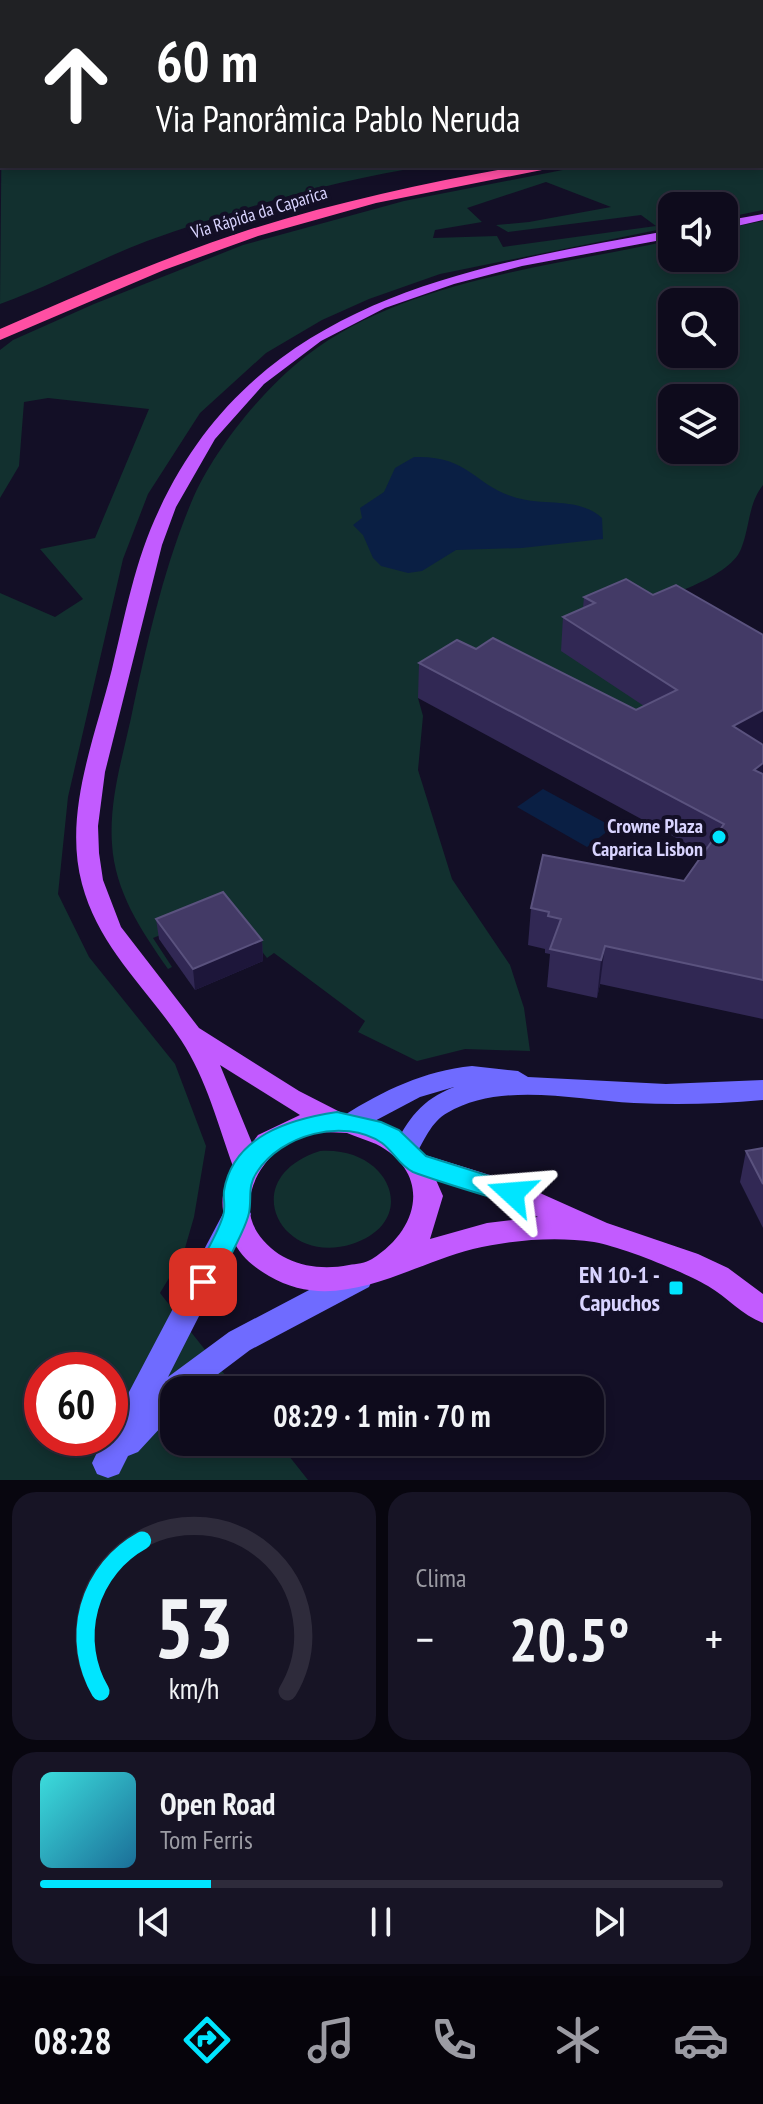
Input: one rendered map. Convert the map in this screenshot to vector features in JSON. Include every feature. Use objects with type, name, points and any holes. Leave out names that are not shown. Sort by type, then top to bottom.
[{"type":"highway","name":"Via Rápida da Caparica","points":[[0,320],[149,257],[248,223],[366,191],[485,168]]},
{"type":"highway","name":"Via Rápida da Caparica","points":[[0,335],[153,269],[263,230],[400,193],[531,168]]},
{"type":"main road","points":[[738,222],[763,217]]},
{"type":"main road","points":[[246,1167],[220,1085],[189,1032],[123,954],[113,937],[93,882],[88,836],[90,802],[137,604],[159,530],[188,470],[225,416],[258,380],[303,345],[346,320],[413,292],[482,271],[658,237]]},
{"type":"main road","points":[[189,1032],[290,1098],[344,1122],[381,1133],[412,1156],[512,1193],[597,1231],[688,1263],[718,1277],[763,1310]]},
{"type":"main road","points":[[344,1122],[310,1125],[283,1133],[256,1154],[246,1167],[237,1190],[241,1231],[251,1246],[282,1270],[322,1281],[373,1272],[447,1244],[502,1232],[553,1226],[597,1231]]},
{"type":"main road","points":[[373,1272],[408,1248],[425,1221],[428,1191],[412,1156]]},
{"type":"street","points":[[344,1122],[419,1087],[460,1075],[495,1075],[541,1087]]},
{"type":"street","points":[[412,1156],[428,1113],[452,1099],[485,1090],[541,1087],[677,1094],[763,1090]]},
{"type":"street","points":[[160,1407],[108,1463],[237,1214]]},
{"type":"street","points":[[192,1376],[260,1328],[373,1272]]},
{"type":"green space","points":[[1,168],[414,168],[320,188],[215,218],[128,248],[0,304]]},
{"type":"green space","points":[[573,168],[763,168],[763,210],[738,215],[738,192],[658,192],[658,230],[440,274],[369,299],[322,320],[266,353],[200,413],[148,494],[123,559],[68,797],[58,894],[89,957],[175,1064],[206,1146],[194,1217],[183,1255],[160,1293],[226,1376],[160,1376],[160,1456],[289,1456],[308,1480],[0,1480],[0,593],[55,617],[83,599],[40,549],[95,538],[149,409],[48,398],[24,402],[19,466],[0,498],[0,350],[13,340],[94,304],[243,245],[404,201]],"holes":[[[546,182],[611,207],[496,225],[508,232],[641,215],[656,226],[503,247],[497,236],[433,238],[435,230],[482,222],[467,208]]]},
{"type":"green space","points":[[763,221],[763,485],[754,500],[744,541],[734,560],[689,588],[623,612],[672,725],[456,675],[418,698],[423,716],[418,770],[452,879],[510,965],[524,1008],[530,1051],[465,1049],[417,1061],[358,1032],[365,1021],[274,953],[267,958],[228,908],[153,938],[172,967],[168,969],[139,925],[118,878],[112,844],[114,796],[149,636],[172,555],[200,483],[240,423],[289,370],[346,330],[388,309],[434,293],[530,268],[658,243],[658,272],[738,272],[738,226]]},
{"type":"green space","points":[[320,1151],[345,1153],[365,1160],[380,1172],[388,1187],[391,1204],[386,1219],[373,1233],[352,1244],[326,1248],[305,1243],[288,1232],[277,1216],[274,1198],[279,1180],[294,1164]]},
{"type":"water","points":[[414,457],[448,461],[517,498],[573,505],[593,511],[602,518],[603,539],[522,548],[456,550],[422,571],[408,573],[381,566],[373,558],[363,535],[353,525],[362,518],[360,508],[384,492],[395,468]]},
{"type":"water","points":[[543,789],[613,827],[587,847],[517,807]]},
{"type":"building","points":[[626,579],[653,595],[676,585],[763,635],[763,710],[733,726],[763,745],[763,763],[754,770],[763,774],[763,980],[605,946],[601,960],[550,949],[561,919],[548,916],[549,912],[531,908],[543,855],[684,881],[724,824],[419,663],[457,640],[476,649],[493,638],[636,710],[677,690],[563,617],[595,603],[584,597]]},
{"type":"building","points":[[223,892],[262,940],[193,969],[156,919]]},
{"type":"building","points":[[763,1148],[763,1184],[746,1151]]},
{"type":"place","name":"Crowne Plaza Caparica Lisbon","points":[[719,837]]},
{"type":"place","name":"EN 10-1 - Capuchos","points":[[676,1288]]},
{"type":"route","points":[[203,1282],[237,1214],[237,1190],[246,1167],[269,1142],[301,1127],[337,1122],[372,1128],[391,1137],[417,1163],[512,1193]]}]
